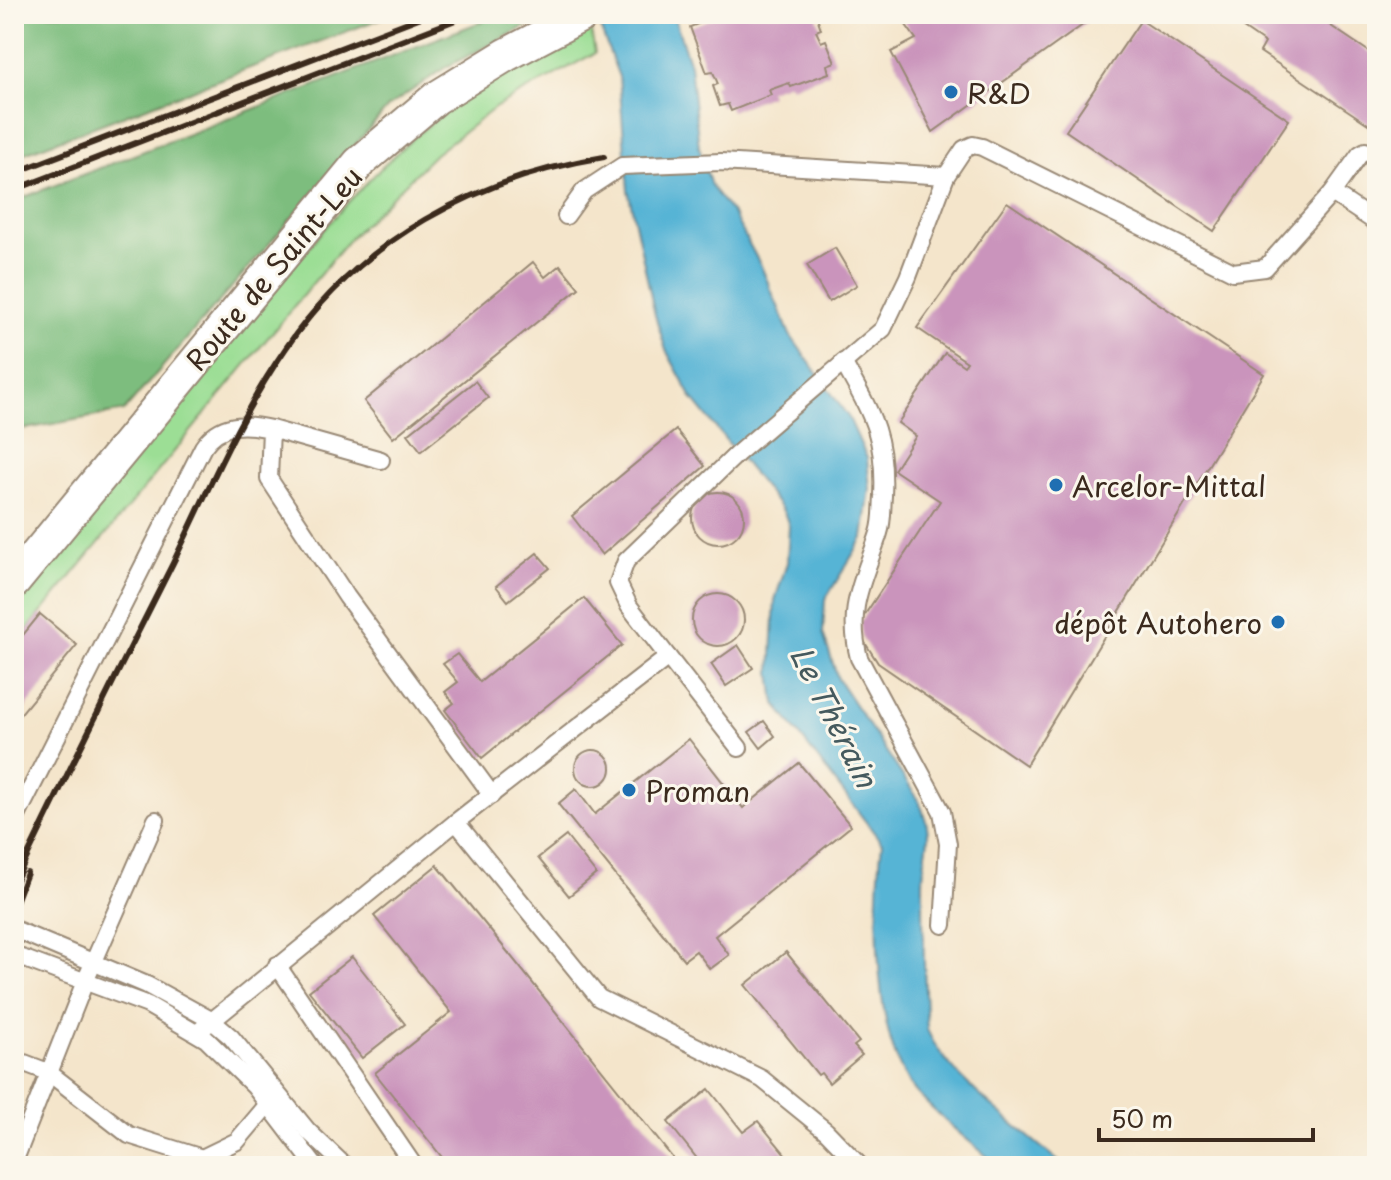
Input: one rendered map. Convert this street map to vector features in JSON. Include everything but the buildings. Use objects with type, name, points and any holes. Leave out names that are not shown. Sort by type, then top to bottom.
[{"type":"street","name":"Route de Saint-Leu","points":[[14,582],[359,163],[436,98],[506,55],[584,14]]},
{"type":"lane","points":[[739,748],[629,606],[618,583],[626,561],[737,454],[883,329],[908,277],[946,176],[964,149],[982,147],[1233,272],[1265,268],[1332,193],[1360,154],[1365,151],[1377,158]]},
{"type":"lane","points":[[566,216],[584,191],[622,166],[721,162],[946,176]]},
{"type":"lane","points":[[1332,193],[1377,223]]},
{"type":"lane","points":[[843,362],[873,417],[885,455],[881,529],[855,596],[853,634],[859,658],[942,812],[948,844],[943,925]]},
{"type":"lane","points":[[14,822],[203,447],[218,429],[229,426],[271,429],[381,460]]},
{"type":"lane","points":[[271,429],[269,479],[347,597],[492,795]]},
{"type":"lane","points":[[197,1033],[456,822],[668,657]]},
{"type":"lane","points":[[16,1157],[84,984],[156,820]]},
{"type":"lane","points":[[456,822],[599,998],[762,1079],[826,1131],[860,1166]]},
{"type":"lane","points":[[14,929],[188,1005],[211,1020],[231,1037],[315,1166]]},
{"type":"lane","points":[[14,955],[84,984],[148,1005],[197,1033],[273,1098],[345,1166]]},
{"type":"lane","points":[[277,965],[414,1166]]},
{"type":"lane","points":[[14,1059],[48,1072],[129,1135],[202,1158],[237,1141],[273,1098]]},
{"type":"green space","points":[[393,14],[14,157],[14,15]]},
{"type":"green space","points":[[501,14],[550,14],[446,67],[388,107],[124,411],[14,431],[14,201]]},
{"type":"green space","points":[[591,30],[595,53],[496,107],[435,154],[351,237],[14,646],[14,602],[346,205],[432,122],[480,87],[532,56]]},
{"type":"water","name":"Le Thérain","points":[[595,14],[673,14],[690,65],[699,147],[711,186],[734,216],[761,266],[790,335],[849,418],[867,458],[870,489],[863,538],[825,600],[823,633],[838,679],[918,799],[924,813],[928,834],[923,884],[927,1029],[936,1047],[968,1084],[1064,1166],[998,1166],[925,1102],[902,1070],[891,1041],[880,973],[878,902],[882,843],[775,703],[771,673],[775,600],[787,563],[789,526],[784,512],[692,398],[666,350],[655,315],[628,190],[619,77]]},
{"type":"railway","points":[[14,173],[429,14]]},
{"type":"railway","points":[[14,190],[471,14]]},
{"type":"railway","points":[[14,884],[239,426],[269,373],[316,309],[349,275],[386,245],[425,220],[511,180],[604,157]]},
{"type":"railway","points":[[14,907],[27,873]]},
{"type":"place","name":"R&D","points":[[951,92]]},
{"type":"place","name":"Arcelor-Mittal","points":[[1056,485]]},
{"type":"place","name":"dépôt Autohero","points":[[1278,622]]},
{"type":"place","name":"Proman","points":[[629,790]]}]
